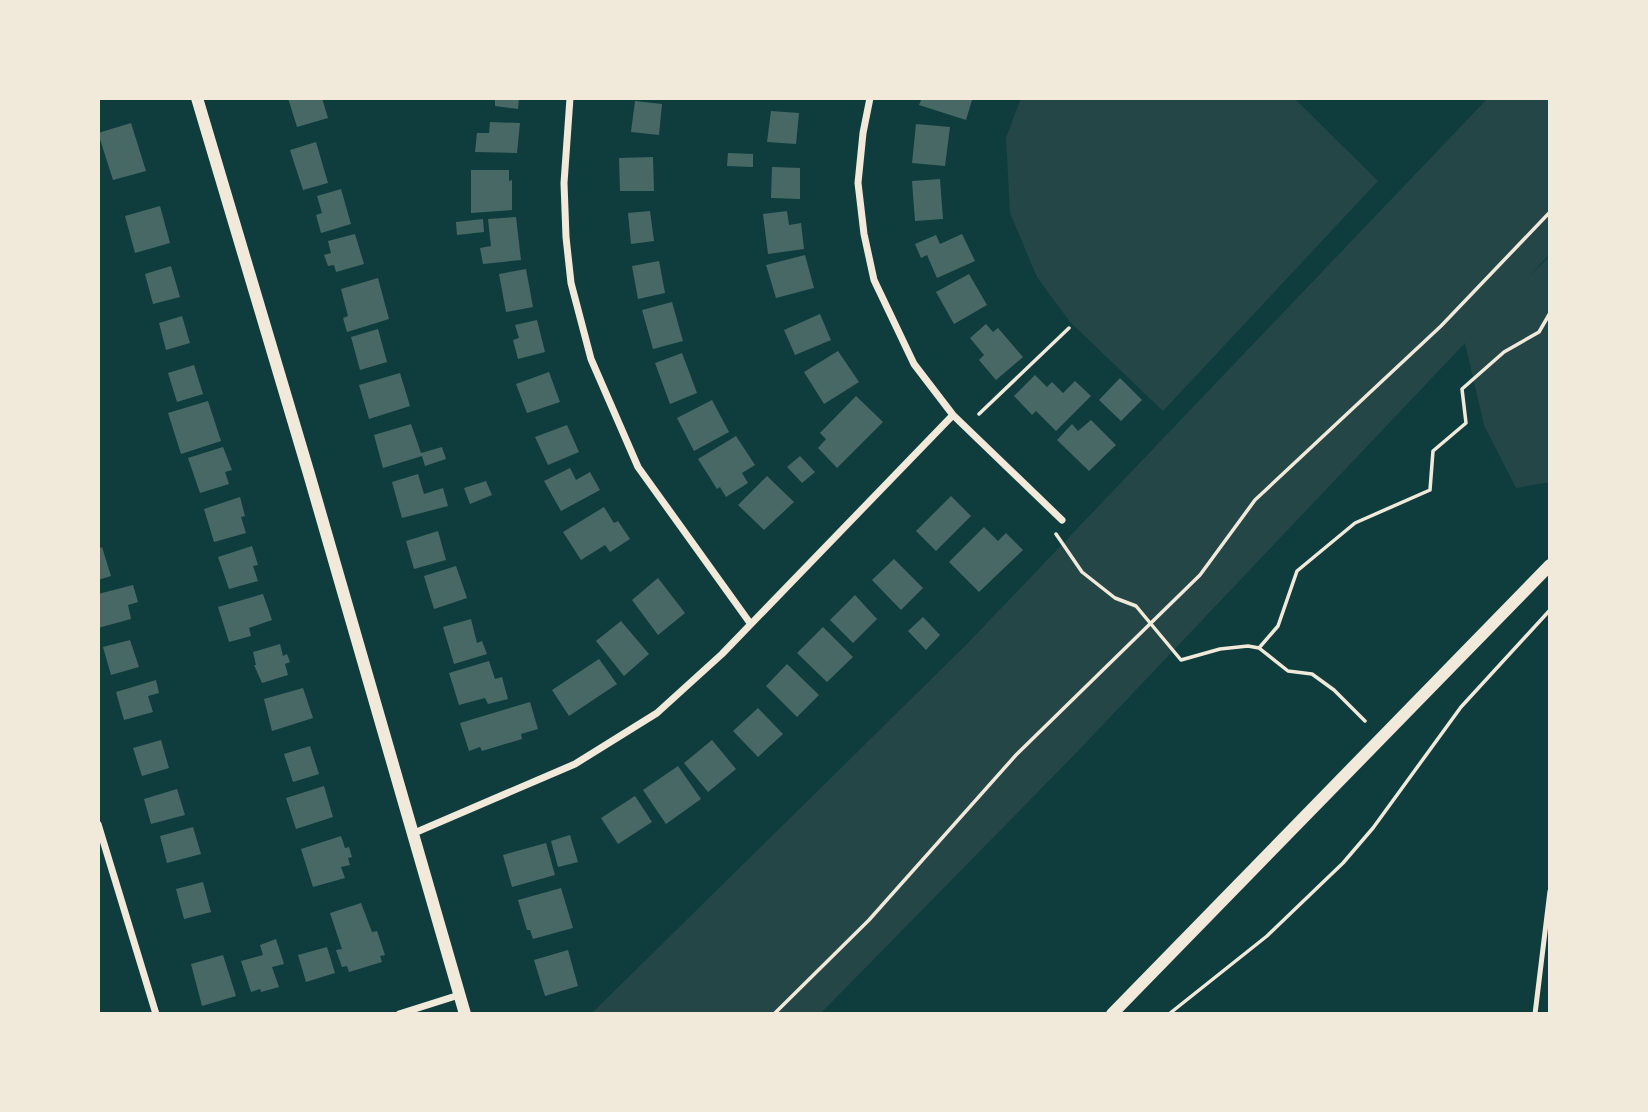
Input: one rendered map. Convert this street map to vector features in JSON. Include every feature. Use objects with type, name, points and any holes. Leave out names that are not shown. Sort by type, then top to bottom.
[{"type":"street","points":[[197,98],[465,1014]]},
{"type":"street","points":[[570,98],[564,183],[566,237],[570,283],[591,359],[638,467],[750,623]]},
{"type":"street","points":[[870,98],[863,132],[858,183],[864,234],[874,280],[914,364],[953,415],[1062,520]]},
{"type":"street","points":[[412,834],[575,764],[657,713],[691,684],[953,415]]},
{"type":"street","points":[[1112,1014],[1550,565]]},
{"type":"street","points":[[98,824],[156,1014]]},
{"type":"street","points":[[399,1014],[459,995]]},
{"type":"lane","points":[[1535,1014],[1550,891]]},
{"type":"path","points":[[774,1014],[869,920],[1016,755],[1200,575],[1255,500],[1441,326],[1550,212]]},
{"type":"path","points":[[1259,648],[1278,626],[1297,571],[1354,523],[1430,490],[1433,451],[1466,423],[1462,389],[1504,352],[1539,332],[1550,313]]},
{"type":"path","points":[[979,414],[1069,328]]},
{"type":"path","points":[[1062,520],[1055,532],[1082,572],[1115,598],[1136,606],[1181,660],[1220,649],[1248,646],[1259,648],[1288,671],[1312,674],[1334,690],[1366,722]]},
{"type":"path","points":[[1169,1014],[1267,936],[1343,863],[1373,828],[1461,707],[1550,610]]},
{"type":"shaded area","points":[[1021,98],[1294,98],[1378,181],[1163,411],[1070,322],[1037,277],[1010,213],[1006,138]]},
{"type":"shaded area","points":[[1488,98],[1550,98],[1550,254],[1527,278],[1550,256],[1550,482],[1516,488],[1484,425],[1465,343],[1077,752],[820,1014],[591,1014],[967,644]]},
{"type":"building","points":[[288,98],[322,98],[328,118],[297,127]]},
{"type":"building","points":[[495,98],[519,98],[518,109],[495,106]]},
{"type":"building","points":[[922,98],[972,100],[966,120],[919,105]]},
{"type":"building","points":[[635,101],[662,104],[659,135],[631,132]]},
{"type":"building","points":[[771,111],[799,113],[796,144],[767,142]]},
{"type":"building","points":[[490,122],[520,123],[517,153],[475,152],[477,133],[489,133]]},
{"type":"building","points":[[131,123],[146,171],[113,180],[98,133]]},
{"type":"building","points":[[916,124],[950,127],[945,166],[912,163]]},
{"type":"building","points":[[316,142],[328,183],[303,190],[290,150]]},
{"type":"building","points":[[728,153],[753,154],[753,167],[727,166]]},
{"type":"building","points":[[653,157],[654,191],[620,191],[619,158]]},
{"type":"building","points":[[772,167],[800,168],[800,199],[771,198]]},
{"type":"building","points":[[471,170],[509,170],[509,181],[512,180],[512,210],[471,213]]},
{"type":"building","points":[[940,179],[943,219],[915,221],[912,181]]},
{"type":"building","points":[[341,189],[351,224],[321,233],[316,215],[322,213],[317,196]]},
{"type":"building","points":[[160,206],[170,243],[135,253],[125,216]]},
{"type":"building","points":[[650,211],[654,241],[631,244],[628,213]]},
{"type":"building","points":[[787,211],[789,225],[801,223],[804,249],[768,254],[763,214]]},
{"type":"building","points":[[516,217],[521,260],[483,264],[480,248],[491,246],[488,219]]},
{"type":"building","points":[[483,219],[484,232],[457,235],[456,222]]},
{"type":"building","points":[[355,234],[364,264],[336,272],[334,265],[328,266],[324,255],[331,253],[328,241]]},
{"type":"building","points":[[962,234],[975,261],[937,278],[927,255],[921,258],[915,244],[936,235],[940,244]]},
{"type":"building","points":[[805,255],[814,288],[776,298],[766,265]]},
{"type":"building","points":[[659,261],[665,293],[638,299],[632,266]]},
{"type":"building","points":[[171,266],[180,297],[153,304],[145,274]]},
{"type":"building","points":[[526,269],[533,307],[506,312],[499,274]]},
{"type":"building","points":[[969,274],[987,305],[954,324],[936,292]]},
{"type":"building","points":[[378,278],[389,319],[347,332],[343,318],[348,316],[341,289]]},
{"type":"building","points":[[672,302],[683,341],[653,349],[642,310]]},
{"type":"building","points":[[820,314],[831,340],[795,355],[784,330]]},
{"type":"building","points":[[182,316],[190,343],[166,350],[159,323]]},
{"type":"building","points":[[537,320],[545,352],[518,359],[513,340],[519,338],[515,325]]},
{"type":"building","points":[[986,324],[993,332],[998,328],[1023,357],[996,380],[979,360],[984,355],[970,338]]},
{"type":"building","points":[[378,329],[387,362],[360,370],[351,337]]},
{"type":"building","points":[[838,351],[859,382],[824,404],[804,372]]},
{"type":"building","points":[[682,353],[697,393],[670,404],[655,363]]},
{"type":"building","points":[[194,365],[203,394],[177,402],[168,373]]},
{"type":"building","points":[[549,372],[560,402],[527,413],[516,384]]},
{"type":"building","points":[[400,373],[410,406],[369,419],[359,385]]},
{"type":"building","points":[[1035,375],[1047,387],[1052,382],[1063,393],[1075,381],[1091,396],[1056,431],[1036,411],[1032,415],[1014,396]]},
{"type":"building","points":[[1120,378],[1142,400],[1121,421],[1099,400]]},
{"type":"building","points":[[856,396],[883,422],[837,468],[818,448],[826,439],[820,433]]},
{"type":"building","points":[[712,400],[729,432],[694,451],[677,418]]},
{"type":"building","points":[[208,401],[221,441],[181,454],[168,413]]},
{"type":"building","points":[[1091,420],[1116,445],[1089,471],[1057,440],[1072,424],[1078,431]]},
{"type":"building","points":[[411,424],[421,453],[442,447],[446,459],[425,466],[422,456],[383,468],[374,435]]},
{"type":"building","points":[[567,425],[579,452],[548,465],[535,437]]},
{"type":"building","points":[[736,436],[755,465],[742,473],[748,483],[726,497],[720,487],[717,489],[698,459]]},
{"type":"building","points":[[223,447],[232,470],[225,472],[229,484],[200,493],[188,458]]},
{"type":"building","points":[[800,456],[815,472],[802,483],[787,467]]},
{"type":"building","points":[[570,468],[576,480],[590,472],[600,490],[561,511],[544,481]]},
{"type":"building","points":[[418,474],[424,494],[443,488],[448,506],[402,518],[392,482]]},
{"type":"building","points":[[767,476],[794,502],[764,530],[738,505]]},
{"type":"building","points":[[486,481],[492,495],[470,504],[464,488]]},
{"type":"building","points":[[951,496],[971,516],[936,551],[916,531]]},
{"type":"building","points":[[240,497],[245,516],[241,517],[246,533],[214,542],[204,509]]},
{"type":"building","points":[[604,507],[614,523],[618,521],[630,539],[610,552],[605,545],[581,560],[563,532]]},
{"type":"building","points":[[984,527],[998,541],[1006,533],[1023,550],[979,592],[949,562]]},
{"type":"building","points":[[438,531],[446,560],[414,569],[406,541]]},
{"type":"building","points":[[252,546],[258,565],[253,566],[258,581],[229,589],[218,557]]},
{"type":"building","points":[[102,547],[111,576],[98,580],[98,549]]},
{"type":"building","points":[[894,559],[923,588],[901,610],[872,580]]},
{"type":"building","points":[[456,566],[467,598],[434,609],[424,576]]},
{"type":"building","points":[[658,578],[685,613],[658,635],[632,600]]},
{"type":"building","points":[[133,585],[138,602],[128,605],[131,619],[98,628],[98,594]]},
{"type":"building","points":[[263,594],[272,620],[249,628],[251,636],[229,642],[218,607]]},
{"type":"building","points":[[855,595],[877,619],[853,643],[830,620]]},
{"type":"building","points":[[923,617],[940,635],[926,650],[908,631]]},
{"type":"building","points":[[471,619],[477,643],[482,641],[487,654],[454,664],[443,627]]},
{"type":"building","points":[[621,621],[649,654],[624,676],[596,641]]},
{"type":"building","points":[[823,627],[853,657],[827,682],[797,653]]},
{"type":"building","points":[[130,640],[139,667],[111,675],[103,647]]},
{"type":"building","points":[[280,644],[283,656],[287,654],[290,662],[285,664],[288,675],[262,683],[254,665],[253,652]]},
{"type":"building","points":[[599,659],[617,684],[569,716],[552,690]]},
{"type":"building","points":[[489,661],[495,679],[502,677],[508,699],[488,704],[485,698],[459,705],[449,673]]},
{"type":"building","points":[[787,664],[819,695],[797,717],[766,686]]},
{"type":"building","points":[[156,680],[159,693],[148,696],[153,712],[124,720],[116,692]]},
{"type":"building","points":[[303,688],[313,718],[272,731],[264,699]]},
{"type":"building","points":[[530,702],[538,729],[521,734],[522,739],[482,751],[480,747],[469,751],[460,723]]},
{"type":"building","points":[[758,708],[783,734],[758,757],[733,731]]},
{"type":"building","points":[[161,740],[169,768],[142,776],[133,748]]},
{"type":"building","points":[[712,740],[736,769],[708,792],[684,763]]},
{"type":"building","points":[[310,746],[319,774],[293,782],[284,754]]},
{"type":"building","points":[[678,766],[701,799],[666,824],[643,790]]},
{"type":"building","points":[[324,786],[333,817],[296,829],[286,798]]},
{"type":"building","points":[[177,789],[185,815],[151,824],[144,799]]},
{"type":"building","points":[[635,796],[652,822],[618,844],[601,818]]},
{"type":"building","points":[[193,827],[201,854],[167,863],[160,836]]},
{"type":"building","points":[[570,835],[578,862],[558,867],[551,841]]},
{"type":"building","points":[[341,836],[352,857],[348,858],[350,865],[341,867],[345,878],[313,887],[301,849]]},
{"type":"building","points":[[546,843],[555,875],[512,887],[503,855]]},
{"type":"building","points":[[203,882],[211,912],[184,919],[176,889]]},
{"type":"building","points":[[561,888],[573,928],[533,939],[530,930],[527,930],[518,900]]},
{"type":"building","points":[[361,903],[372,932],[377,931],[385,955],[380,956],[382,962],[349,972],[347,966],[342,967],[336,950],[342,949],[330,913]]},
{"type":"building","points":[[276,939],[284,964],[272,967],[279,987],[251,992],[241,961],[263,955],[260,945]]},
{"type":"building","points":[[327,947],[335,973],[306,982],[298,955]]},
{"type":"building","points":[[568,950],[578,986],[545,996],[534,960]]},
{"type":"building","points":[[223,955],[236,996],[202,1006],[191,964]]}]
